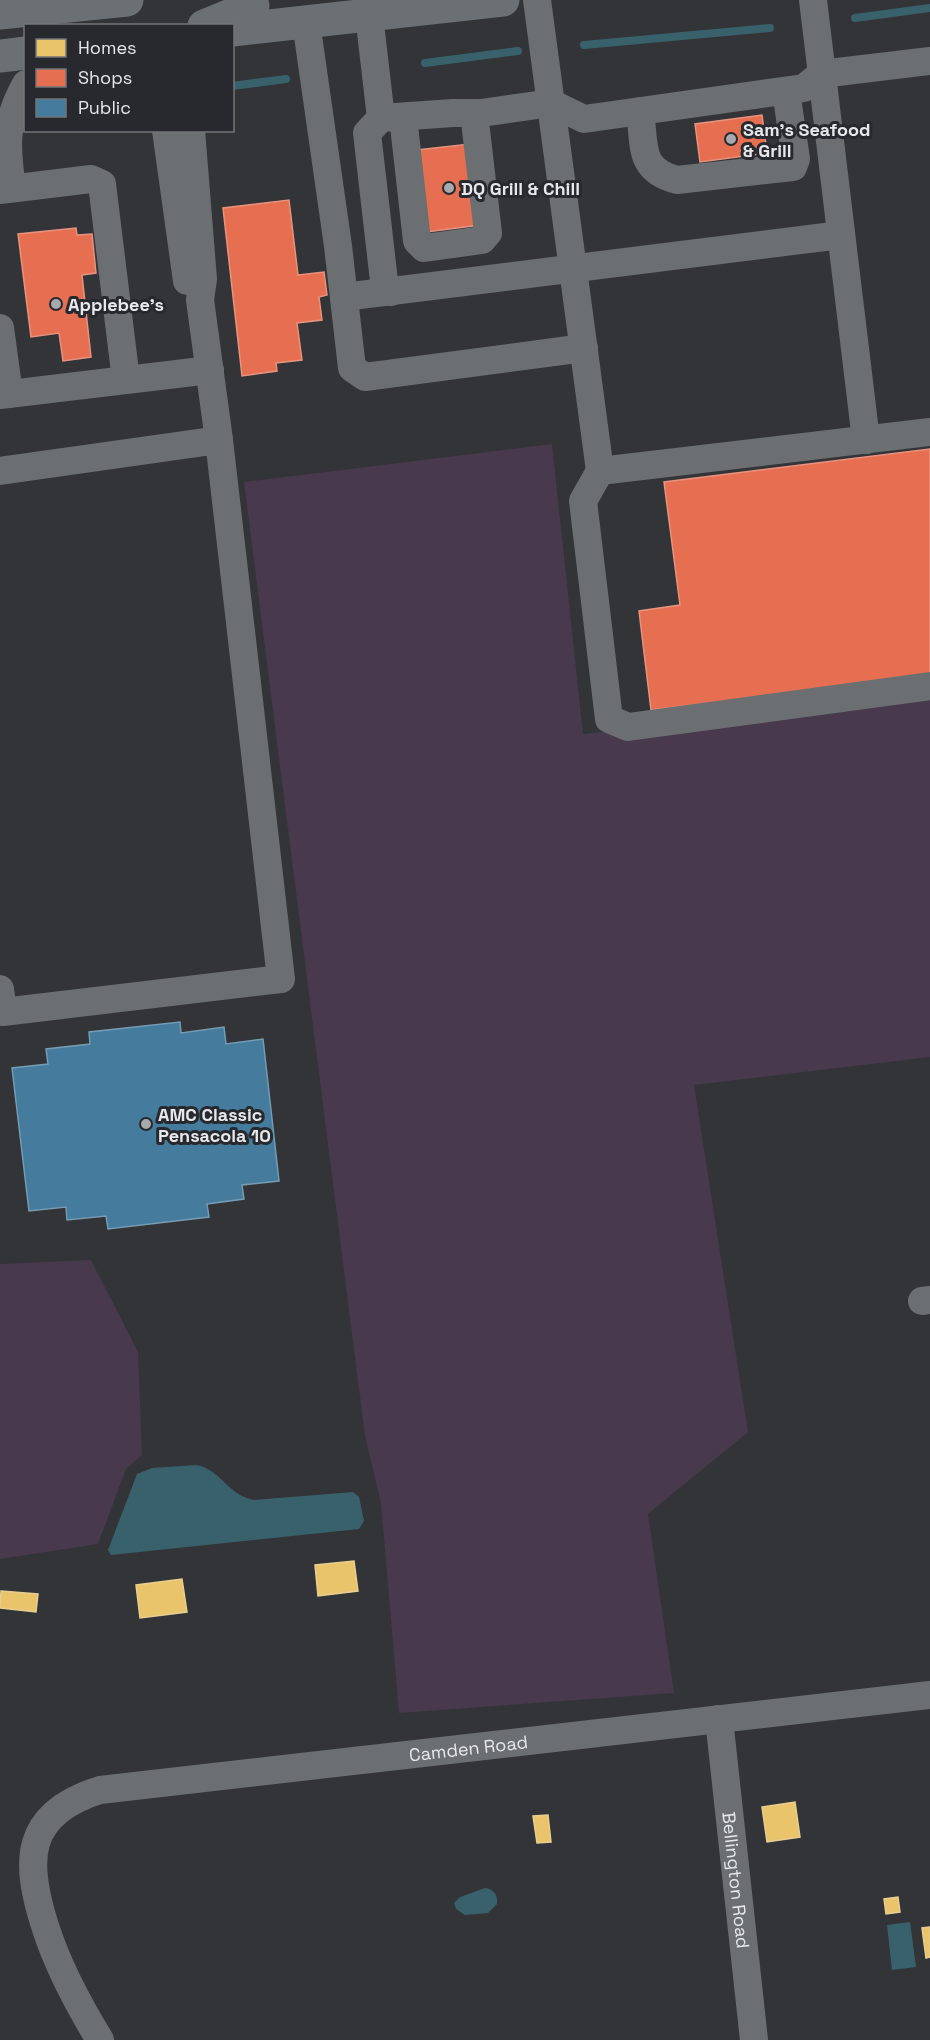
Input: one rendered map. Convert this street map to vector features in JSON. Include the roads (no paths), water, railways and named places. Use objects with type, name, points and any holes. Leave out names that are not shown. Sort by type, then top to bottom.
[{"type":"main road","points":[[0,13],[127,0]]},
{"type":"main road","points":[[209,24],[250,7],[369,15],[503,0]]},
{"type":"main road","points":[[234,30],[308,11]]},
{"type":"main road","points":[[0,56],[24,53]]},
{"type":"street","points":[[537,0],[600,471],[583,501],[609,719],[628,727],[930,686]]},
{"type":"street","points":[[813,0],[866,440]]},
{"type":"street","points":[[308,11],[352,368],[364,377],[584,348]]},
{"type":"street","points":[[369,15],[417,241],[424,248],[482,240],[488,233],[474,113]]},
{"type":"street","points":[[391,292],[384,280],[367,133],[392,117],[474,113],[551,104],[584,119],[804,88],[821,74],[930,61]]},
{"type":"street","points":[[24,88],[9,120],[6,145],[6,189],[91,179],[102,184],[126,380]]},
{"type":"street","points":[[786,90],[796,159],[793,167]]},
{"type":"street","points":[[640,111],[647,163],[659,175],[677,180],[793,167],[812,173],[833,170]]},
{"type":"street","points":[[166,132],[185,278],[200,300]]},
{"type":"street","points":[[0,989],[3,1012],[281,979],[219,440],[200,300],[203,279],[191,132]]},
{"type":"street","points":[[344,297],[841,235]]},
{"type":"street","points":[[0,328],[4,394],[210,370]]},
{"type":"street","points":[[600,471],[930,432]]},
{"type":"street","points":[[0,471],[219,440]]},
{"type":"street","name":"Camden Road","points":[[100,2040],[78,2005],[55,1956],[38,1906],[31,1871],[34,1848],[43,1827],[59,1809],[77,1797],[100,1790],[930,1695]]},
{"type":"street","name":"Bellington Road","points":[[719,1719],[754,2040]]},
{"type":"water","points":[[197,1465],[213,1472],[238,1493],[254,1500],[353,1492],[359,1497],[364,1521],[359,1529],[111,1555],[108,1550],[137,1474],[152,1468]]},
{"type":"water","points":[[485,1888],[493,1891],[497,1898],[497,1904],[488,1913],[465,1915],[456,1909],[454,1903],[460,1897]]},
{"type":"water","points":[[910,1922],[916,1967],[892,1970],[887,1925]]},
{"type":"waterway","points":[[855,18],[930,8]]},
{"type":"waterway","points":[[584,45],[770,28]]},
{"type":"waterway","points":[[425,63],[518,51]]},
{"type":"waterway","points":[[234,86],[286,79]]},
{"type":"place","name":"Sam's Seafood & Grill","points":[[731,139]]},
{"type":"place","name":"DQ Grill & Chill","points":[[449,188]]},
{"type":"place","name":"Applebee's","points":[[56,304]]},
{"type":"place","name":"AMC Classic Pensacola 10","points":[[146,1124]]}]
